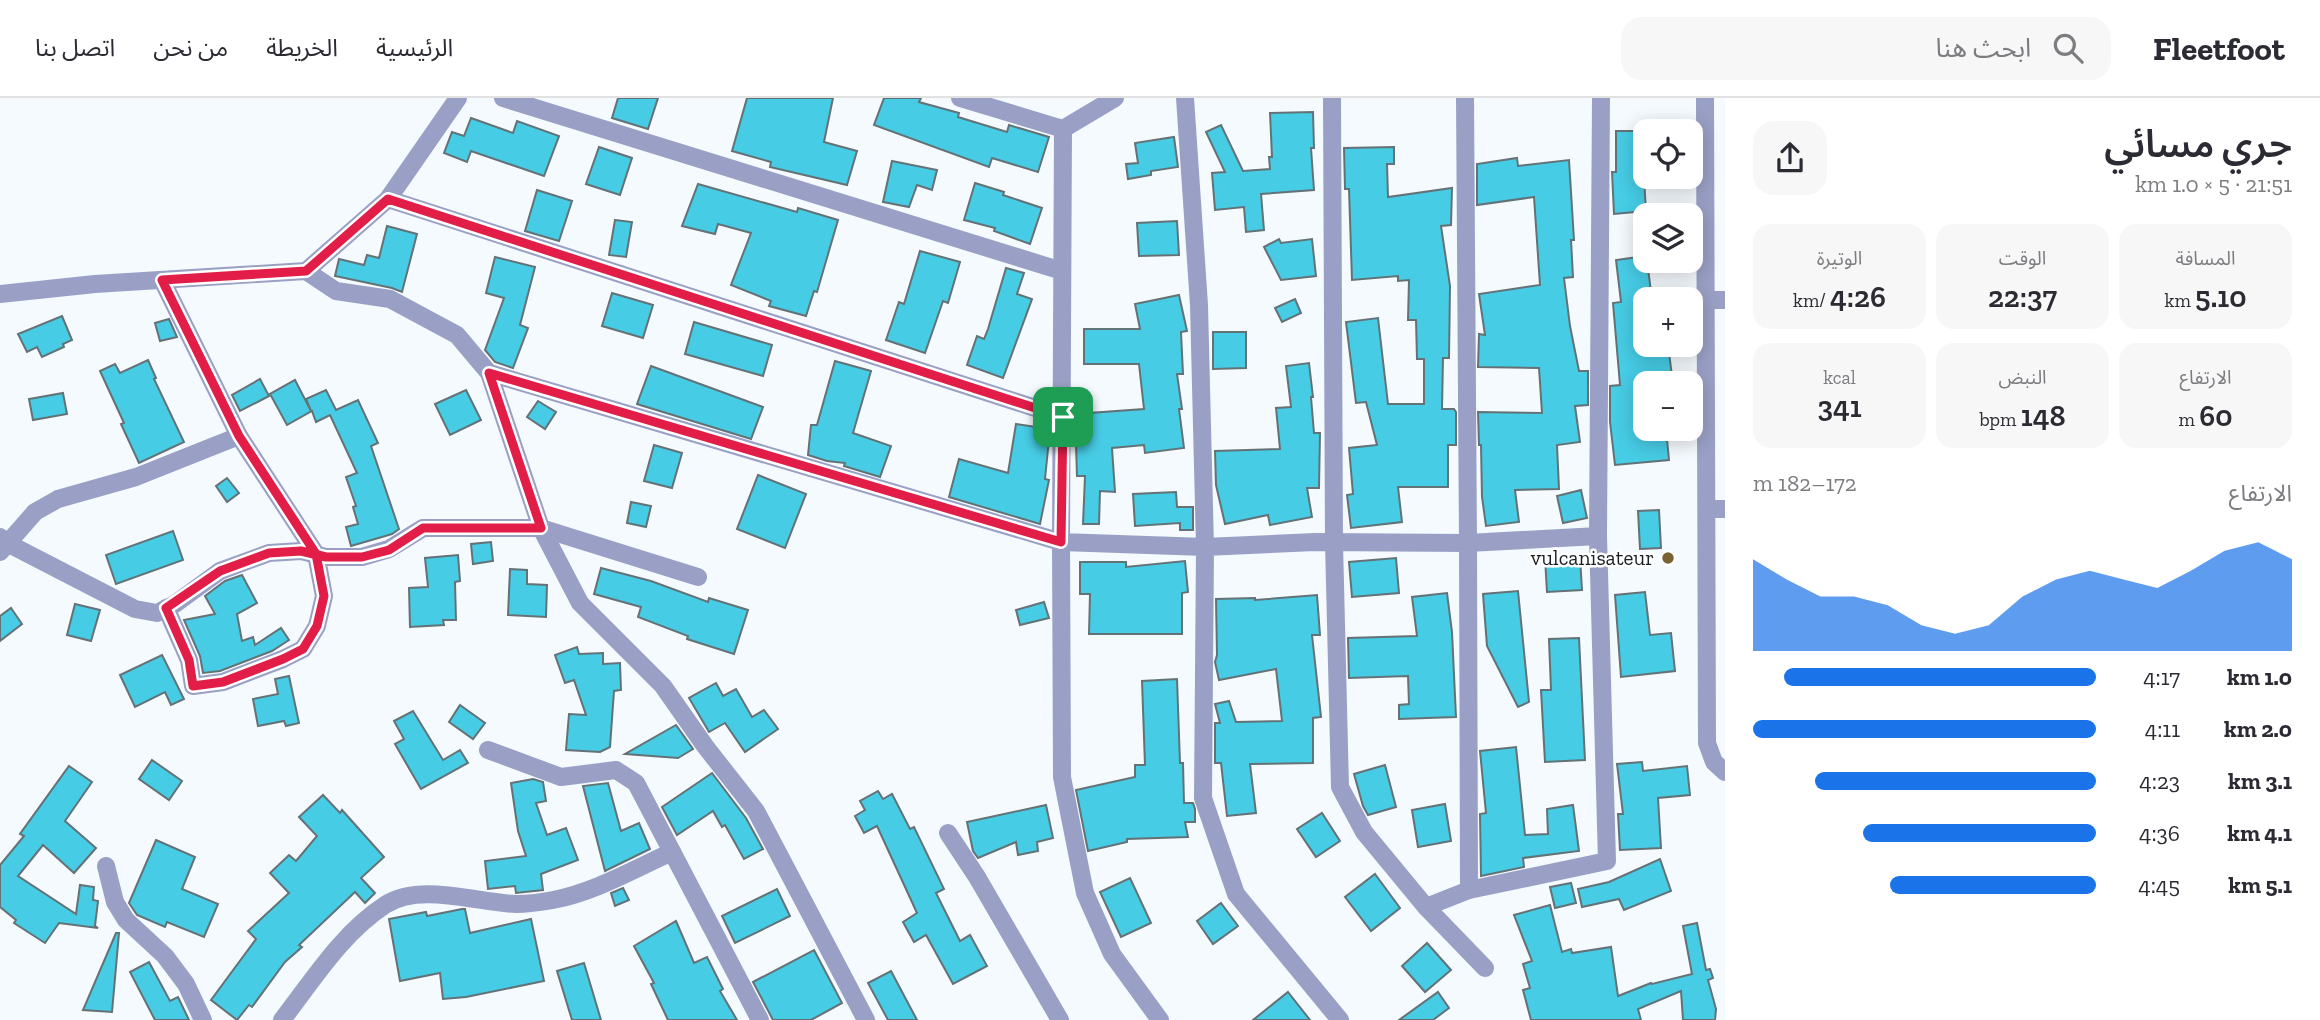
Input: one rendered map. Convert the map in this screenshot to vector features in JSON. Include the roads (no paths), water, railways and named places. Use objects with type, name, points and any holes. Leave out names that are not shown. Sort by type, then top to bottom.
[{"type":"street","points":[[306,271],[388,199],[458,98]]},
{"type":"street","points":[[503,98],[1062,271]]},
{"type":"street","points":[[961,98],[1063,130],[1115,98]]},
{"type":"street","points":[[1185,98],[1199,305],[1205,547],[1203,798],[1236,894],[1340,1020]]},
{"type":"street","points":[[1332,98],[1334,542],[1340,787],[1364,832],[1426,907],[1485,968]]},
{"type":"street","points":[[1465,98],[1469,890]]},
{"type":"street","points":[[1426,907],[1469,890],[1606,861],[1598,536],[1601,98]]},
{"type":"street","points":[[1706,98],[1706,300],[1716,509],[1707,743],[1714,762],[1725,772]]},
{"type":"street","points":[[1063,130],[1062,777],[1085,893],[1111,954],[1160,1020]]},
{"type":"street","points":[[388,199],[1063,417]]},
{"type":"street","points":[[0,294],[95,284],[306,271],[336,291],[390,299],[457,335],[489,373],[541,528],[580,603],[663,686],[705,746],[756,811],[866,1020]]},
{"type":"street","points":[[162,280],[239,436],[316,554],[324,596],[317,626],[303,649],[223,682],[193,686],[189,660],[166,608]]},
{"type":"street","points":[[1706,300],[1725,300]]},
{"type":"street","points":[[489,373],[1061,542],[1205,547],[1334,542],[1468,544],[1598,536]]},
{"type":"street","points":[[239,436],[136,477],[58,499],[35,512],[2,544],[135,608],[157,613],[220,571],[269,553],[301,551],[339,558],[362,557],[389,550],[423,528],[541,528],[698,577]]},
{"type":"street","points":[[488,750],[561,777],[616,770],[636,783],[760,1020]]},
{"type":"street","points":[[948,833],[977,877],[1060,1020]]},
{"type":"street","points":[[282,1020],[348,935],[387,904],[414,895],[439,895],[516,904],[553,900],[584,891],[672,852]]},
{"type":"street","points":[[106,866],[116,902],[126,920],[165,956],[186,984],[203,1020]]},
{"type":"place","name":"vulcanisateur","points":[[1668,558]]}]
